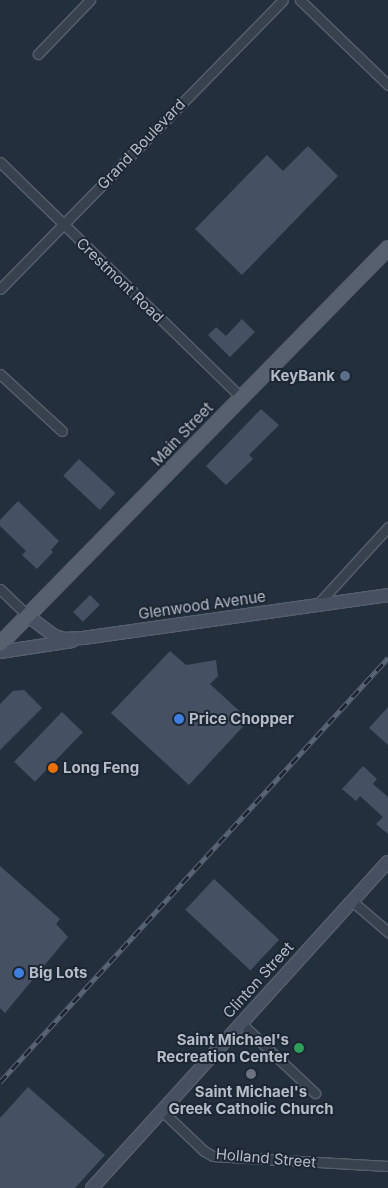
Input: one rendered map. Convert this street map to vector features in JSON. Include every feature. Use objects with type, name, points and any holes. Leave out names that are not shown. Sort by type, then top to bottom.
[{"type":"main road","name":"Main Street","points":[[0,644],[388,248]]},
{"type":"street","points":[[38,54],[90,0]]},
{"type":"street","name":"Grand Boulevard","points":[[0,289],[282,0]]},
{"type":"street","points":[[300,0],[388,85]]},
{"type":"street","name":"Crestmont Road","points":[[0,162],[241,397]]},
{"type":"street","points":[[0,374],[62,430]]},
{"type":"street","points":[[318,604],[388,527]]},
{"type":"street","points":[[0,589],[28,616]]},
{"type":"street","name":"Glenwood Avenue","points":[[28,616],[55,636],[64,639],[83,638],[388,595]]},
{"type":"street","points":[[0,652],[62,644],[83,638]]},
{"type":"street","name":"Clinton Street","points":[[92,1188],[388,862]]},
{"type":"street","points":[[352,901],[388,932]]},
{"type":"street","points":[[241,1023],[315,1093]]},
{"type":"street","name":"Holland Street","points":[[161,1110],[204,1151],[212,1156],[388,1166]]},
{"type":"building","points":[[308,146],[338,176],[242,275],[195,229],[267,155],[283,171]]},
{"type":"building","points":[[242,319],[255,332],[230,357],[208,335],[216,327],[226,336]]},
{"type":"building","points":[[261,409],[279,425],[249,455],[253,459],[226,485],[206,466]]},
{"type":"building","points":[[79,459],[116,493],[100,510],[63,476]]},
{"type":"building","points":[[18,501],[59,541],[51,550],[53,552],[37,569],[22,555],[26,551],[0,526],[0,520]]},
{"type":"building","points":[[90,595],[100,605],[83,622],[73,612]]},
{"type":"building","points":[[170,651],[186,665],[216,660],[218,676],[210,684],[249,720],[189,785],[111,713]]},
{"type":"building","points":[[24,690],[42,708],[0,750],[0,704],[13,691]]},
{"type":"building","points":[[388,707],[388,745],[369,728]]},
{"type":"building","points":[[62,712],[83,732],[35,782],[14,762]]},
{"type":"building","points":[[363,766],[377,779],[373,784],[388,797],[388,834],[376,824],[383,817],[360,796],[356,801],[342,789]]},
{"type":"building","name":"Big Lots","points":[[0,866],[60,919],[56,924],[68,937],[5,1013],[0,1008]]},
{"type":"building","points":[[214,879],[279,940],[250,970],[185,910]]},
{"type":"building","points":[[28,1087],[105,1155],[75,1188],[0,1188],[0,1118]]},
{"type":"railway","points":[[0,1082],[388,658]]},
{"type":"place","name":"KeyBank","points":[[345,376]]},
{"type":"place","name":"Price Chopper","points":[[179,719]]},
{"type":"place","name":"Long Feng","points":[[53,768]]},
{"type":"place","name":"Big Lots","points":[[19,973]]},
{"type":"place","name":"Saint Michael's Recreation Center","points":[[299,1048]]},
{"type":"place","name":"Saint Michael's Greek Catholic Church","points":[[251,1074]]}]
